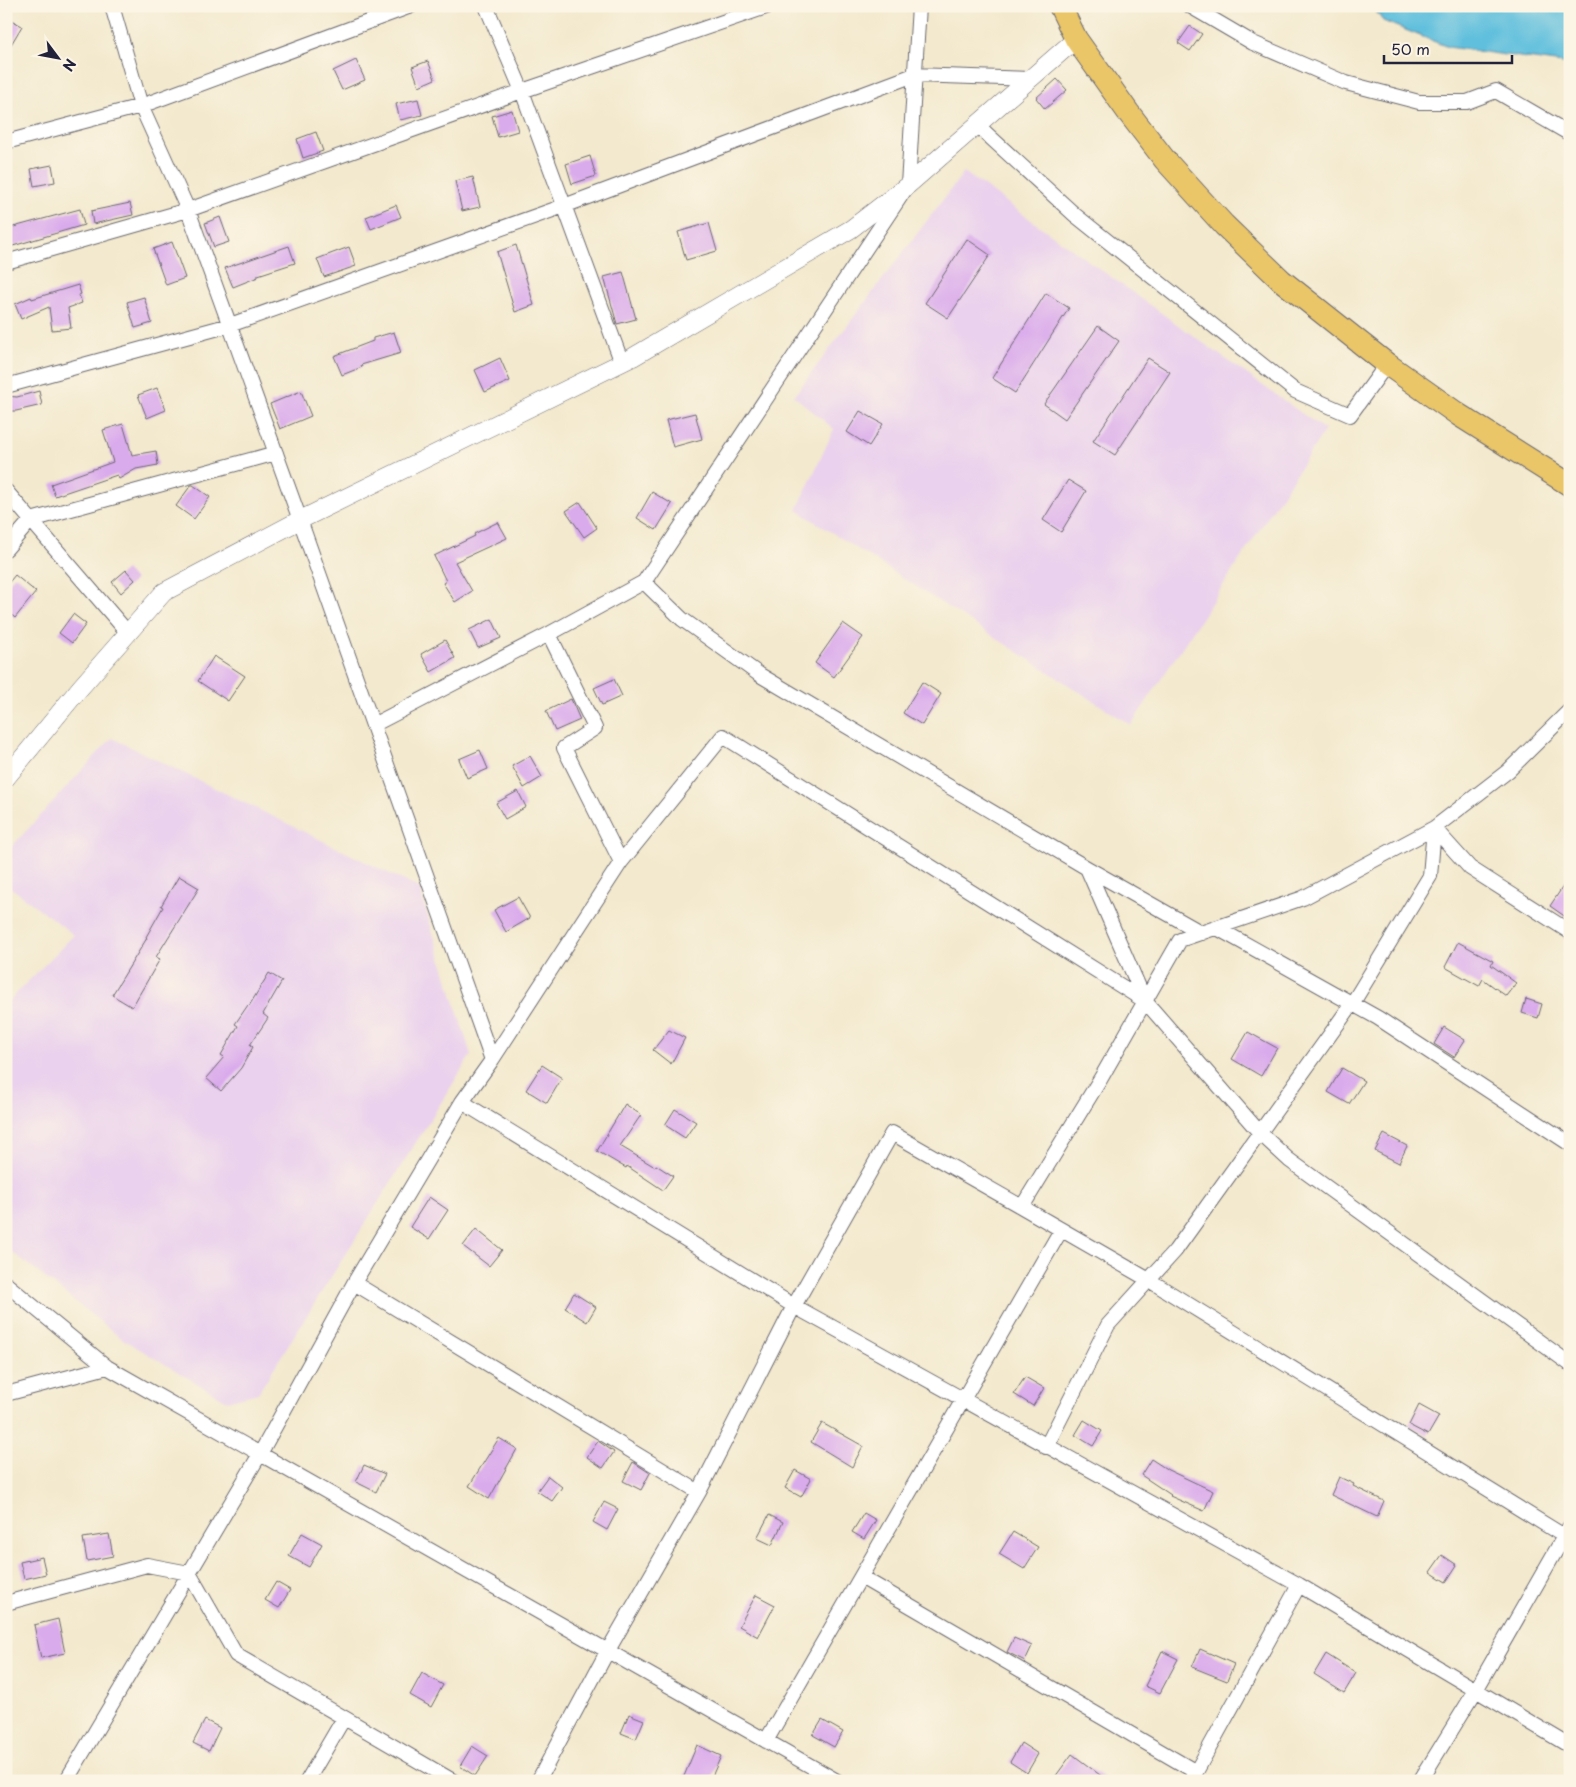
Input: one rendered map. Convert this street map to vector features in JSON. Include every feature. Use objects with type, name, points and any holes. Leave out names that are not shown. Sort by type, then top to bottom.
[{"type":"main road","points":[[1060,6],[1076,39],[1164,160],[1224,225],[1281,280],[1388,364],[1459,415],[1570,485]]},
{"type":"street","points":[[112,6],[141,106],[188,210],[492,1060]]},
{"type":"street","points":[[6,142],[141,106],[411,6]]},
{"type":"street","points":[[486,6],[522,92],[622,362]]},
{"type":"street","points":[[6,262],[188,210],[769,6]]},
{"type":"street","points":[[373,725],[549,634],[644,582],[908,185],[918,6]]},
{"type":"street","points":[[1190,6],[1253,43],[1346,84],[1420,102],[1467,102],[1496,91],[1570,134]]},
{"type":"street","points":[[6,778],[80,688],[164,592],[300,520],[622,362],[851,229],[908,185],[1076,39]]},
{"type":"street","points":[[6,386],[230,326],[564,206],[914,75],[1030,79]]},
{"type":"street","points":[[977,125],[1075,215],[1295,391],[1350,415],[1388,364]]},
{"type":"street","points":[[6,550],[31,520],[276,453]]},
{"type":"street","points":[[6,491],[128,633]]},
{"type":"street","points":[[644,582],[682,619],[760,675],[1202,933]]},
{"type":"street","points":[[549,634],[595,728],[564,748],[621,862]]},
{"type":"street","points":[[1022,1207],[1101,1078],[1180,940],[1303,898],[1434,828],[1508,772],[1570,710]]},
{"type":"street","points":[[66,1781],[260,1454],[354,1283],[462,1102],[492,1060],[621,862],[723,736],[1145,1001],[1260,1133],[1290,1160],[1570,1364]]},
{"type":"street","points":[[1434,828],[1470,868],[1570,932]]},
{"type":"street","points":[[1046,1447],[1108,1326],[1175,1251],[1352,1004],[1430,876],[1434,828]]},
{"type":"street","points":[[1088,868],[1145,1001]]},
{"type":"street","points":[[1217,928],[1378,1018],[1570,1144]]},
{"type":"street","points":[[462,1102],[794,1306],[1299,1586],[1570,1746]]},
{"type":"street","points":[[538,1781],[607,1652],[699,1492],[794,1306],[892,1133],[1149,1280],[1567,1531],[1476,1690],[1420,1781]]},
{"type":"street","points":[[766,1741],[1061,1230]]},
{"type":"street","points":[[354,1283],[699,1492]]},
{"type":"street","points":[[6,1284],[107,1367],[837,1781]]},
{"type":"street","points":[[6,1394],[107,1367]]},
{"type":"street","points":[[6,1603],[147,1565],[189,1574],[236,1655],[453,1781]]},
{"type":"street","points":[[861,1576],[1193,1776],[1299,1586]]},
{"type":"street","points":[[307,1781],[344,1718]]},
{"type":"shaded area","points":[[964,172],[1325,430],[1131,725],[797,510],[834,429],[794,396]]},
{"type":"shaded area","points":[[112,738],[419,888],[471,1055],[258,1393],[227,1401],[121,1338],[6,1247],[6,1004],[74,935],[6,884],[6,853]]},
{"type":"water","points":[[1372,6],[1570,6],[1570,64],[1448,47],[1383,21]]},
{"type":"building","points":[[6,17],[22,26],[6,53]]},
{"type":"building","points":[[1190,26],[1202,34],[1190,51],[1178,43]]},
{"type":"building","points":[[356,60],[365,80],[342,90],[333,71]]},
{"type":"building","points":[[428,61],[435,79],[419,86],[412,67]]},
{"type":"building","points":[[1057,79],[1067,90],[1045,109],[1036,98]]},
{"type":"building","points":[[418,99],[422,115],[400,120],[396,104]]},
{"type":"building","points":[[512,110],[518,131],[498,137],[492,116]]},
{"type":"building","points":[[316,132],[323,151],[303,158],[297,139]]},
{"type":"building","points":[[590,156],[596,176],[572,184],[566,164]]},
{"type":"building","points":[[52,165],[55,182],[34,186],[31,169]]},
{"type":"building","points":[[473,177],[480,207],[462,211],[455,181]]},
{"type":"building","points":[[130,203],[133,215],[93,224],[91,211]]},
{"type":"building","points":[[396,205],[401,217],[371,229],[366,217]]},
{"type":"building","points":[[80,209],[84,225],[6,248],[6,229]]},
{"type":"building","points":[[220,217],[229,242],[214,247],[205,223]]},
{"type":"building","points":[[709,223],[717,251],[686,260],[678,232]]},
{"type":"building","points":[[967,239],[990,255],[948,318],[925,303]]},
{"type":"building","points":[[172,242],[185,278],[166,285],[153,249]]},
{"type":"building","points":[[516,245],[534,305],[515,312],[497,252]]},
{"type":"building","points":[[289,246],[295,263],[258,275],[258,277],[233,287],[225,268]]},
{"type":"building","points":[[349,247],[356,266],[324,277],[317,259]]},
{"type":"building","points":[[623,272],[636,319],[617,324],[604,277]]},
{"type":"building","points":[[78,285],[82,303],[68,308],[71,328],[52,330],[49,307],[21,319],[15,304],[31,297],[32,299]]},
{"type":"building","points":[[1046,293],[1069,308],[1015,393],[992,378]]},
{"type":"building","points":[[144,297],[152,323],[135,328],[127,302]]},
{"type":"building","points":[[1098,326],[1119,341],[1065,419],[1044,404]]},
{"type":"building","points":[[394,332],[401,353],[361,365],[362,367],[342,375],[334,356],[373,341],[373,338]]},
{"type":"building","points":[[500,358],[510,381],[485,392],[475,370]]},
{"type":"building","points":[[1148,358],[1170,372],[1115,455],[1093,441]]},
{"type":"building","points":[[157,388],[166,410],[147,418],[138,395]]},
{"type":"building","points":[[39,391],[42,405],[16,411],[6,411],[6,396],[17,397]]},
{"type":"building","points":[[301,391],[311,416],[280,429],[270,404]]},
{"type":"building","points":[[860,411],[883,424],[869,446],[847,432]]},
{"type":"building","points":[[695,413],[702,439],[673,447],[666,420]]},
{"type":"building","points":[[123,424],[132,455],[156,451],[158,465],[136,469],[119,479],[117,475],[55,496],[51,484],[113,462],[103,430]]},
{"type":"building","points":[[1068,480],[1086,491],[1061,532],[1043,520]]},
{"type":"building","points":[[191,485],[210,497],[194,519],[176,506]]},
{"type":"building","points":[[652,492],[672,504],[656,530],[637,518]]},
{"type":"building","points":[[580,502],[597,528],[584,537],[566,511]]},
{"type":"building","points":[[498,522],[507,538],[455,562],[472,591],[455,602],[443,583],[446,581],[434,556],[475,536],[474,534]]},
{"type":"building","points":[[126,570],[135,580],[121,593],[112,582]]},
{"type":"building","points":[[15,575],[36,592],[15,618],[6,610],[6,586]]},
{"type":"building","points":[[73,614],[86,624],[72,643],[59,633]]},
{"type":"building","points":[[492,619],[501,638],[478,648],[469,630]]},
{"type":"building","points":[[843,623],[863,637],[834,677],[815,663]]},
{"type":"building","points":[[445,640],[455,658],[431,672],[421,654]]},
{"type":"building","points":[[214,656],[245,676],[228,701],[198,681]]},
{"type":"building","points":[[614,679],[622,696],[602,705],[594,688]]},
{"type":"building","points":[[922,682],[941,694],[922,725],[903,713]]},
{"type":"building","points":[[571,699],[580,720],[555,731],[546,711]]},
{"type":"building","points":[[480,750],[488,769],[467,778],[459,759]]},
{"type":"building","points":[[530,756],[542,777],[524,788],[512,766]]},
{"type":"building","points":[[518,791],[526,807],[505,819],[496,803]]},
{"type":"building","points":[[179,876],[199,888],[156,957],[160,959],[132,1007],[112,995],[147,938],[163,907],[161,906]]},
{"type":"building","points":[[1570,876],[1570,920],[1550,906]]},
{"type":"building","points":[[518,897],[530,918],[506,932],[494,910]]},
{"type":"building","points":[[1458,942],[1493,961],[1491,965],[1516,983],[1506,996],[1483,979],[1479,986],[1445,967]]},
{"type":"building","points":[[269,973],[282,981],[263,1014],[268,1018],[250,1045],[253,1047],[241,1068],[221,1091],[206,1078],[224,1057],[221,1055],[238,1026],[235,1024],[249,1006]]},
{"type":"building","points":[[1526,999],[1542,1004],[1538,1018],[1522,1013]]},
{"type":"building","points":[[1444,1027],[1465,1040],[1454,1057],[1434,1044]]},
{"type":"building","points":[[669,1030],[685,1038],[671,1064],[653,1050]]},
{"type":"building","points":[[1248,1032],[1277,1048],[1261,1076],[1232,1059]]},
{"type":"building","points":[[542,1065],[562,1078],[547,1103],[526,1090]]},
{"type":"building","points":[[1342,1068],[1364,1081],[1349,1104],[1328,1092]]},
{"type":"building","points":[[625,1104],[641,1115],[620,1146],[673,1176],[663,1190],[627,1166],[626,1168],[597,1151]]},
{"type":"building","points":[[675,1109],[696,1122],[685,1138],[665,1125]]},
{"type":"building","points":[[1384,1134],[1407,1146],[1399,1163],[1375,1151]]},
{"type":"building","points":[[429,1197],[448,1210],[429,1239],[410,1227]]},
{"type":"building","points":[[476,1229],[502,1250],[489,1266],[463,1246]]},
{"type":"building","points":[[574,1293],[596,1307],[587,1322],[565,1308]]},
{"type":"building","points":[[1025,1377],[1044,1388],[1033,1406],[1014,1394]]},
{"type":"building","points":[[1419,1405],[1439,1416],[1428,1435],[1409,1425]]},
{"type":"building","points":[[1084,1420],[1102,1431],[1093,1446],[1075,1435]]},
{"type":"building","points":[[822,1423],[863,1446],[852,1467],[811,1442]]},
{"type":"building","points":[[499,1438],[517,1449],[489,1499],[469,1486]]},
{"type":"building","points":[[598,1441],[614,1452],[603,1468],[587,1457]]},
{"type":"building","points":[[1151,1459],[1168,1470],[1213,1491],[1204,1511],[1170,1496],[1141,1475]]},
{"type":"building","points":[[633,1462],[650,1473],[641,1490],[623,1481]]},
{"type":"building","points":[[364,1465],[385,1474],[376,1492],[356,1482]]},
{"type":"building","points":[[795,1470],[811,1479],[801,1497],[785,1488]]},
{"type":"building","points":[[548,1476],[562,1487],[552,1501],[537,1491]]},
{"type":"building","points":[[1339,1477],[1384,1501],[1377,1517],[1331,1495]]},
{"type":"building","points":[[604,1502],[618,1509],[607,1530],[593,1522]]},
{"type":"building","points":[[864,1513],[876,1520],[864,1539],[852,1532]]},
{"type":"building","points":[[769,1515],[783,1522],[772,1545],[757,1538]]},
{"type":"building","points":[[1013,1532],[1038,1547],[1024,1569],[999,1554]]},
{"type":"building","points":[[302,1533],[322,1544],[309,1567],[289,1556]]},
{"type":"building","points":[[109,1534],[113,1556],[87,1561],[83,1538]]},
{"type":"building","points":[[1442,1555],[1457,1565],[1446,1582],[1430,1572]]},
{"type":"building","points":[[42,1557],[46,1574],[24,1579],[20,1562]]},
{"type":"building","points":[[276,1582],[290,1590],[279,1608],[265,1600]]},
{"type":"building","points":[[756,1595],[775,1605],[758,1637],[739,1626]]},
{"type":"building","points":[[58,1619],[65,1653],[41,1658],[34,1625]]},
{"type":"building","points":[[1014,1638],[1032,1646],[1025,1661],[1007,1652]]},
{"type":"building","points":[[1200,1649],[1234,1664],[1227,1681],[1192,1667]]},
{"type":"building","points":[[1162,1651],[1178,1659],[1160,1693],[1145,1686]]},
{"type":"building","points":[[1326,1654],[1356,1673],[1344,1693],[1314,1674]]},
{"type":"building","points":[[422,1673],[443,1685],[431,1707],[410,1695]]},
{"type":"building","points":[[629,1714],[644,1720],[636,1739],[621,1733]]},
{"type":"building","points":[[205,1720],[220,1728],[209,1751],[193,1743]]},
{"type":"building","points":[[822,1720],[843,1732],[834,1747],[813,1735]]},
{"type":"building","points":[[1021,1743],[1038,1754],[1027,1773],[1010,1762]]},
{"type":"building","points":[[697,1745],[721,1756],[710,1781],[682,1781]]},
{"type":"building","points":[[472,1746],[488,1756],[475,1776],[460,1766]]},
{"type":"building","points":[[1072,1754],[1108,1781],[1052,1781]]}]
